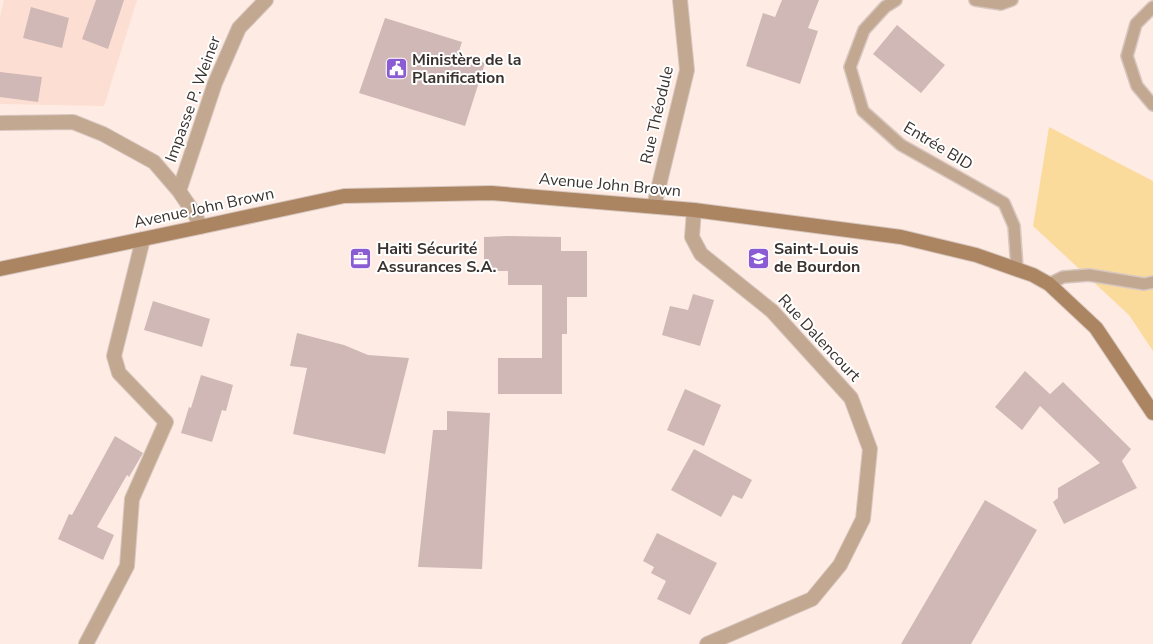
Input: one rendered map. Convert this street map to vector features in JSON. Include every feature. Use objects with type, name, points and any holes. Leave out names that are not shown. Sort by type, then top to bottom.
[{"type":"main road","name":"Avenue John Brown","points":[[0,269],[344,196],[491,193],[694,210],[901,237],[976,255],[1017,268],[1049,284],[1096,328],[1153,413]]},
{"type":"street","name":"Impasse P. Weiner","points":[[178,191],[215,83],[239,28],[266,0]]},
{"type":"street","name":"Rue Théodule","points":[[654,206],[687,70],[680,0]]},
{"type":"street","points":[[0,124],[73,122],[103,134],[154,162],[196,216],[200,227]]},
{"type":"street","name":"Rue Dalencourt","points":[[694,210],[692,237],[701,254],[772,311],[851,398],[870,449],[863,519],[840,565],[812,599],[707,644]]},
{"type":"street","points":[[86,644],[127,566],[132,499],[166,422],[119,373],[114,356],[143,239]]},
{"type":"lane","name":"Entrée BID","points":[[896,0],[885,8],[864,30],[850,67],[863,111],[901,145],[1004,203],[1014,226],[1017,268]]},
{"type":"lane","points":[[975,0],[1001,4],[1012,0]]},
{"type":"lane","points":[[1153,7],[1136,24],[1126,56],[1137,86],[1153,105]]},
{"type":"lane","points":[[1049,284],[1063,277],[1089,276],[1144,284],[1153,282]]},
{"type":"shaded area","points":[[4,0],[137,0],[104,106],[0,104],[0,16]]},
{"type":"shaded area","points":[[1049,127],[1153,181],[1153,351],[1129,315],[1033,226]]},
{"type":"building","points":[[96,0],[124,0],[108,49],[82,39]]},
{"type":"building","points":[[782,0],[819,0],[808,28],[818,31],[800,84],[746,66],[763,13],[775,17]]},
{"type":"building","points":[[31,7],[69,18],[62,48],[23,38]]},
{"type":"building","points":[[385,18],[462,42],[458,54],[485,63],[465,126],[359,93]]},
{"type":"building","points":[[897,25],[945,65],[921,93],[873,54]]},
{"type":"building","points":[[0,72],[42,77],[38,102],[0,97]]},
{"type":"building","points":[[484,237],[561,237],[561,251],[587,251],[587,297],[567,297],[567,334],[562,334],[562,394],[498,394],[498,358],[542,358],[542,285],[508,285],[508,271],[484,271]]},
{"type":"building","points":[[693,294],[714,300],[700,346],[662,335],[670,306],[688,310]]},
{"type":"building","points":[[153,301],[210,319],[202,347],[144,330]]},
{"type":"building","points":[[297,333],[344,345],[368,355],[409,358],[385,454],[293,434],[307,368],[290,366]]},
{"type":"building","points":[[1025,371],[1050,394],[1048,396],[1063,382],[1131,449],[1122,461],[1137,488],[1064,524],[1053,502],[1058,498],[1058,488],[1100,463],[1040,406],[1022,430],[995,407]]},
{"type":"building","points":[[201,375],[233,385],[226,411],[222,410],[212,442],[181,433]]},
{"type":"building","points":[[685,389],[721,405],[704,446],[667,430]]},
{"type":"building","points":[[447,411],[490,413],[482,569],[418,567],[433,430],[447,430]]},
{"type":"building","points":[[115,436],[143,453],[129,477],[127,475],[97,527],[114,535],[103,560],[58,539],[69,514],[72,515]]},
{"type":"building","points":[[694,449],[752,480],[742,499],[733,495],[721,517],[671,490]]},
{"type":"building","points":[[985,500],[1037,530],[971,644],[901,644]]},
{"type":"building","points":[[657,533],[717,563],[690,615],[657,599],[666,581],[651,573],[654,567],[643,561]]},
{"type":"place","name":"Ministère de la Planification","points":[[396,69]]},
{"type":"place","name":"Haiti Sécurité Assurances S.A.","points":[[361,258]]},
{"type":"place","name":"Saint-Louis de Bourdon","points":[[758,258]]}]
